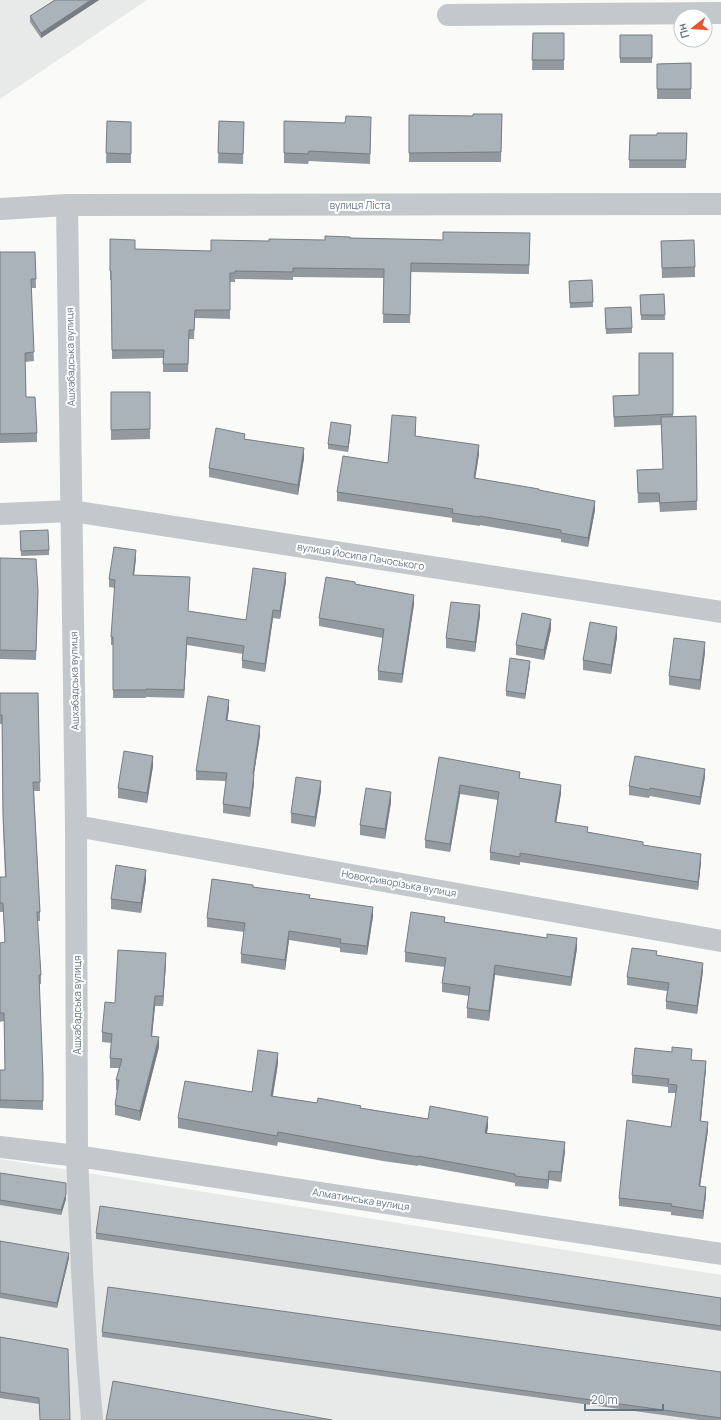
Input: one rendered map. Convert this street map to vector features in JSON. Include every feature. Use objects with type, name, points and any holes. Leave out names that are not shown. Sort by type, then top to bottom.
[{"type":"street","points":[[448,15],[721,13]]},
{"type":"street","name":"вулиця Ліста","points":[[0,209],[67,205],[721,204]]},
{"type":"street","name":"Ашхабадська вулиця","points":[[67,205],[76,826],[77,1156],[82,1278],[92,1420]]},
{"type":"street","name":"вулиця Йосипа Пачоського","points":[[0,514],[72,511],[721,612]]},
{"type":"street","name":"Новокриворізька вулиця","points":[[76,826],[721,940]]},
{"type":"street","name":"Алматинська вулиця","points":[[0,1147],[77,1156],[721,1254]]},
{"type":"shaded area","points":[[0,0],[147,0],[0,99]]},
{"type":"shaded area","points":[[0,1159],[721,1275],[721,1420],[0,1420]]},
{"type":"building","points":[[55,0],[91,0],[41,33],[30,16]]},
{"type":"building","points":[[533,33],[564,33],[564,60],[532,60]]},
{"type":"building","points":[[620,35],[652,35],[652,58],[620,58]]},
{"type":"building","points":[[691,63],[691,89],[657,89],[657,64]]},
{"type":"building","points":[[473,114],[502,114],[501,152],[409,153],[409,115],[473,116]]},
{"type":"building","points":[[346,116],[371,117],[370,154],[309,151],[308,154],[284,153],[284,121],[345,123]]},
{"type":"building","points":[[107,121],[131,122],[131,154],[106,153]]},
{"type":"building","points":[[219,121],[244,122],[243,154],[218,153]]},
{"type":"building","points":[[657,133],[687,133],[686,160],[629,160],[630,135],[657,135]]},
{"type":"building","points":[[443,232],[530,233],[529,265],[411,263],[410,315],[383,314],[384,269],[293,268],[293,272],[235,271],[235,273],[230,273],[230,310],[195,310],[194,330],[189,330],[188,364],[163,364],[164,350],[112,350],[110,239],[135,240],[135,249],[211,251],[211,240],[325,240],[325,236],[443,240]]},
{"type":"building","points":[[694,240],[695,267],[662,268],[661,241]]},
{"type":"building","points":[[0,252],[35,252],[36,279],[31,279],[34,352],[25,353],[26,397],[35,397],[37,433],[0,434]]},
{"type":"building","points":[[592,280],[593,302],[570,303],[569,281]]},
{"type":"building","points":[[664,294],[665,315],[641,315],[640,295]]},
{"type":"building","points":[[631,307],[632,328],[606,329],[605,308]]},
{"type":"building","points":[[639,353],[673,353],[673,414],[614,417],[613,396],[639,395]]},
{"type":"building","points":[[111,392],[150,392],[150,429],[111,430]]},
{"type":"building","points":[[392,415],[416,417],[415,436],[479,445],[474,478],[539,489],[595,501],[588,538],[561,533],[561,530],[480,516],[452,513],[453,509],[337,492],[343,456],[388,463]]},
{"type":"building","points":[[696,416],[697,501],[660,503],[659,493],[638,493],[637,470],[663,469],[661,417]]},
{"type":"building","points":[[331,422],[351,425],[348,447],[328,444]]},
{"type":"building","points":[[216,428],[245,434],[244,439],[304,448],[298,485],[209,468]]},
{"type":"building","points":[[48,530],[49,550],[21,551],[20,531]]},
{"type":"building","points":[[114,547],[136,550],[133,575],[190,577],[188,611],[246,620],[253,568],[286,573],[280,611],[273,610],[265,664],[242,660],[244,646],[187,637],[184,690],[113,690],[113,637],[111,637],[115,580],[109,579]]},
{"type":"building","points":[[0,558],[36,559],[38,591],[36,651],[0,650]]},
{"type":"building","points":[[326,577],[414,595],[402,674],[378,671],[384,629],[319,618]]},
{"type":"building","points":[[451,602],[480,605],[475,642],[446,638]]},
{"type":"building","points":[[522,613],[551,619],[544,650],[516,645]]},
{"type":"building","points":[[590,622],[617,627],[611,665],[583,660]]},
{"type":"building","points":[[674,638],[705,642],[700,680],[669,676]]},
{"type":"building","points":[[510,658],[530,661],[525,694],[506,691]]},
{"type":"building","points":[[0,693],[38,693],[40,782],[33,782],[40,912],[37,912],[41,975],[39,975],[43,1101],[0,1100],[0,1070],[5,1070],[4,1013],[0,1013],[0,943],[5,942],[3,903],[0,903],[0,877],[6,877],[3,816],[2,715],[0,715]]},
{"type":"building","points":[[208,696],[229,700],[226,720],[260,726],[250,808],[223,804],[227,773],[196,771]]},
{"type":"building","points":[[124,751],[153,756],[147,793],[118,788]]},
{"type":"building","points":[[635,756],[705,769],[700,797],[650,788],[649,790],[629,786]]},
{"type":"building","points":[[439,757],[520,772],[519,778],[561,785],[555,822],[588,827],[587,832],[643,842],[643,845],[701,854],[698,882],[520,853],[520,857],[490,852],[499,792],[460,785],[450,844],[425,840]]},
{"type":"building","points":[[296,777],[321,781],[315,817],[291,813]]},
{"type":"building","points":[[366,788],[391,792],[385,829],[360,825]]},
{"type":"building","points":[[116,865],[146,870],[141,903],[111,899]]},
{"type":"building","points":[[212,879],[253,885],[253,887],[310,895],[309,898],[373,907],[367,946],[340,943],[341,939],[289,931],[285,960],[241,954],[245,923],[207,918]]},
{"type":"building","points":[[411,912],[445,917],[444,922],[547,938],[547,934],[577,938],[571,977],[495,965],[489,1011],[467,1008],[470,987],[442,983],[446,958],[405,952]]},
{"type":"building","points":[[632,948],[657,951],[656,955],[703,963],[697,1006],[666,1001],[669,983],[627,977]]},
{"type":"building","points":[[118,950],[166,953],[163,996],[155,996],[151,1036],[159,1037],[140,1111],[115,1105],[119,1080],[116,1080],[122,1059],[110,1058],[112,1034],[102,1032],[105,1002],[115,1003]]},
{"type":"building","points":[[672,1047],[692,1049],[691,1060],[706,1061],[700,1121],[708,1122],[699,1186],[706,1187],[703,1211],[671,1206],[672,1204],[619,1198],[627,1120],[671,1127],[677,1085],[668,1084],[669,1079],[632,1075],[635,1048],[672,1052]]},
{"type":"building","points":[[258,1050],[278,1053],[271,1096],[317,1103],[318,1098],[361,1106],[360,1108],[428,1119],[430,1106],[488,1117],[485,1133],[565,1142],[561,1172],[549,1171],[548,1180],[515,1176],[515,1174],[418,1156],[278,1132],[277,1136],[178,1118],[185,1081],[252,1092]]},
{"type":"building","points":[[0,1173],[66,1183],[66,1194],[61,1210],[0,1200]]},
{"type":"building","points":[[100,1206],[721,1298],[721,1326],[96,1233]]},
{"type":"building","points":[[0,1241],[69,1253],[57,1303],[0,1293]]},
{"type":"building","points":[[108,1287],[721,1372],[721,1418],[102,1332]]},
{"type":"building","points":[[0,1337],[68,1349],[70,1420],[40,1420],[39,1398],[0,1392]]},
{"type":"building","points":[[113,1381],[332,1420],[106,1420]]}]
